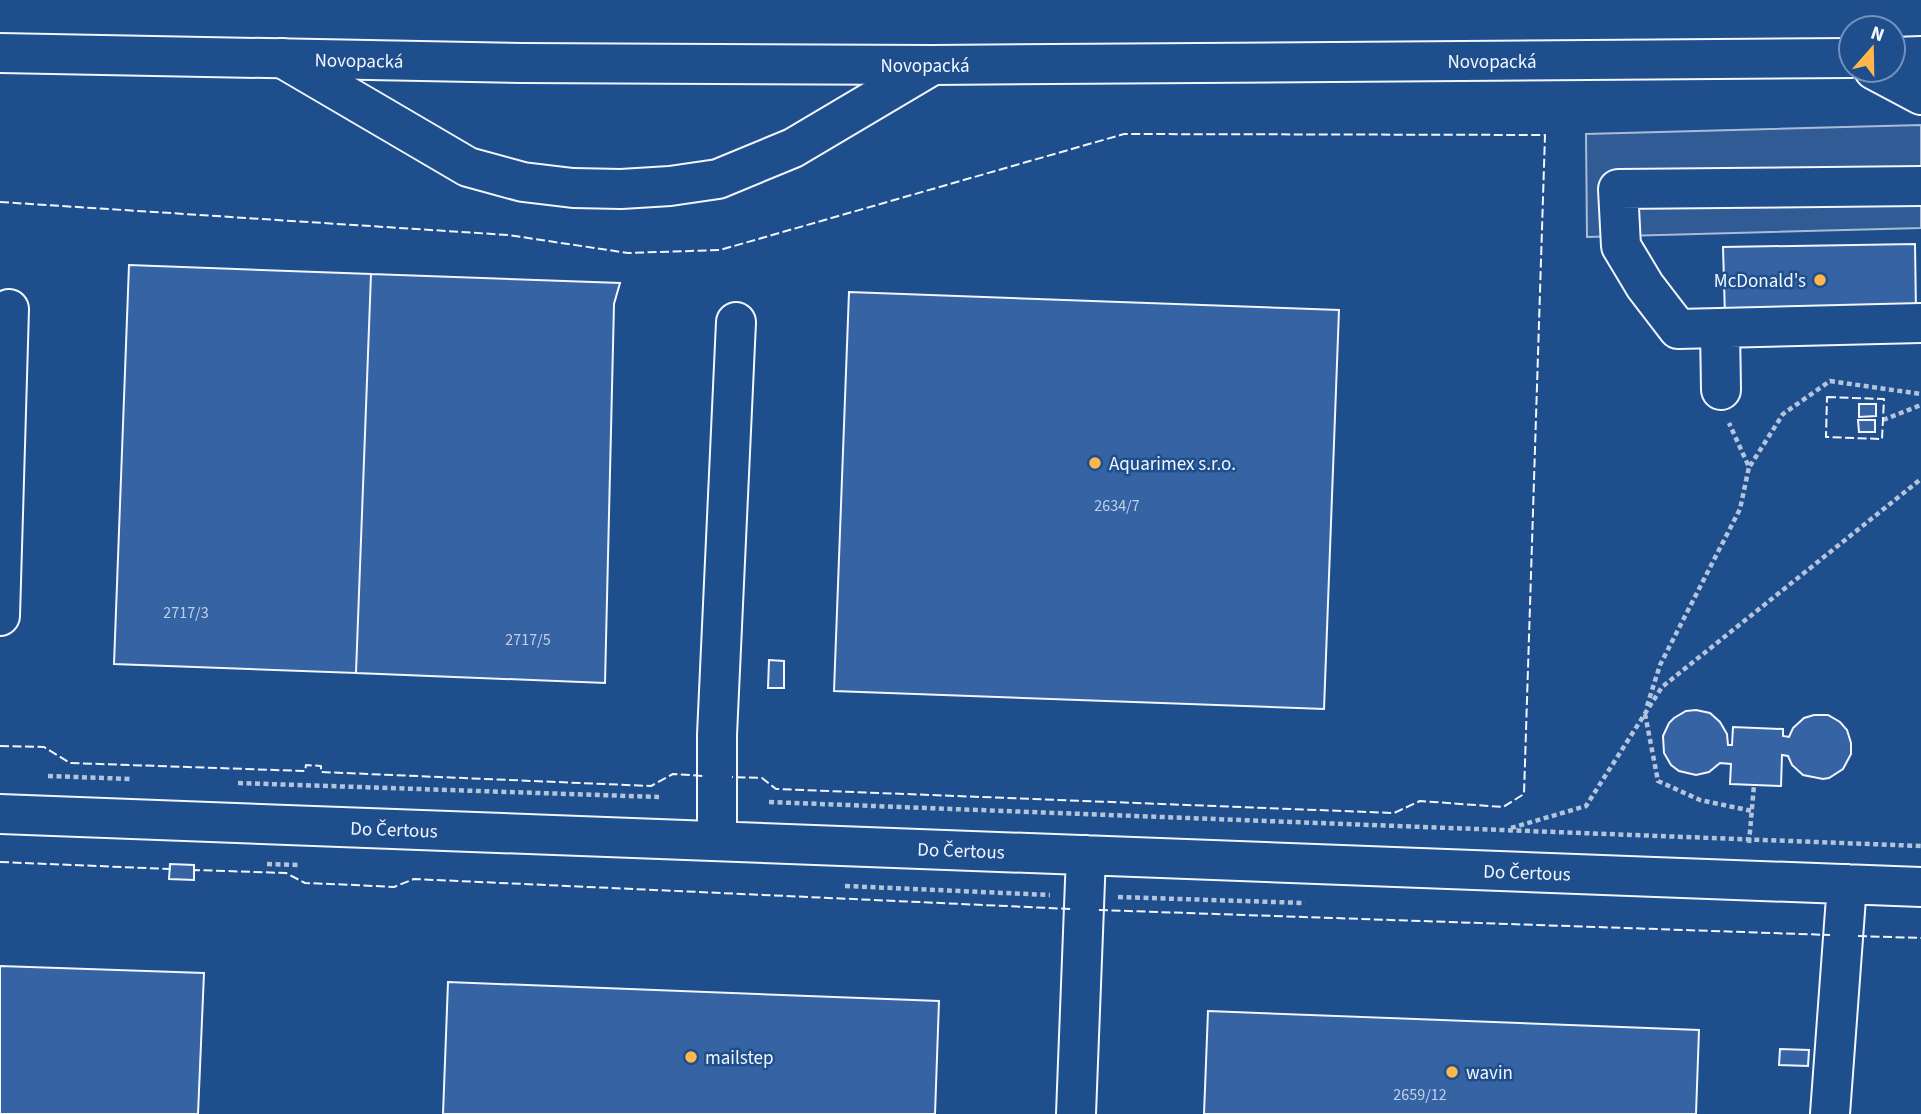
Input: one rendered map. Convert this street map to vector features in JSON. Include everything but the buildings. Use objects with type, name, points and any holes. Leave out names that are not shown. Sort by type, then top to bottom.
[{"type":"main road","name":"Novopacká","points":[[0,53],[933,65],[1837,58]]},
{"type":"main road","points":[[282,58],[468,167],[523,182],[573,188],[621,189],[718,179],[793,148],[933,65]]},
{"type":"main road","points":[[1900,84],[1921,95]]},
{"type":"main road","points":[[1921,186],[1618,189],[1621,246],[1645,286],[1678,329],[1921,323]]},
{"type":"main road","points":[[0,616],[9,309]]},
{"type":"main road","points":[[717,841],[717,734],[736,322]]},
{"type":"main road","points":[[1715,328],[1721,390]]},
{"type":"main road","name":"Do Čertous","points":[[0,814],[1921,887]]},
{"type":"main road","points":[[1076,1114],[1086,855]]},
{"type":"main road","points":[[1830,1114],[1847,884]]},
{"type":"path","points":[[1752,811],[1700,800],[1658,781],[1645,714],[1660,665],[1740,509],[1749,467],[1783,415],[1830,381],[1921,394]]},
{"type":"path","points":[[1721,390],[1726,418],[1749,467]]},
{"type":"path","points":[[1883,419],[1921,405]]},
{"type":"path","points":[[1507,830],[1586,806],[1662,687],[1921,479]]},
{"type":"path","points":[[48,776],[141,780]]},
{"type":"path","points":[[232,783],[659,797]]},
{"type":"path","points":[[1749,842],[1754,785]]},
{"type":"path","points":[[769,802],[1507,830],[1749,842],[1921,846]]},
{"type":"shaded area","points":[[1921,125],[1921,228],[1587,237],[1586,134]]},
{"type":"fence","points":[[0,202],[508,235],[628,253],[720,250],[1124,134],[1545,135],[1524,794],[1503,807],[1420,801],[1394,813],[776,789],[762,778],[732,777]]},
{"type":"fence","points":[[1827,397],[1884,399],[1882,439],[1826,437],[1827,397]]},
{"type":"fence","points":[[0,746],[44,747],[70,763],[305,771],[306,765],[321,766],[321,772],[651,786],[673,774],[704,776]]},
{"type":"fence","points":[[0,862],[170,869],[169,872]]},
{"type":"fence","points":[[194,873],[194,870],[286,873],[305,883],[394,887],[414,879],[1071,909]]},
{"type":"fence","points":[[1099,910],[1830,935]]},
{"type":"fence","points":[[1858,936],[1921,938]]},
{"type":"place","name":"McDonald's","points":[[1820,280]]},
{"type":"place","name":"Aquarimex s.r.o.","points":[[1095,463]]},
{"type":"place","name":"mailstep","points":[[691,1057]]},
{"type":"place","name":"wavin","points":[[1452,1072]]}]
